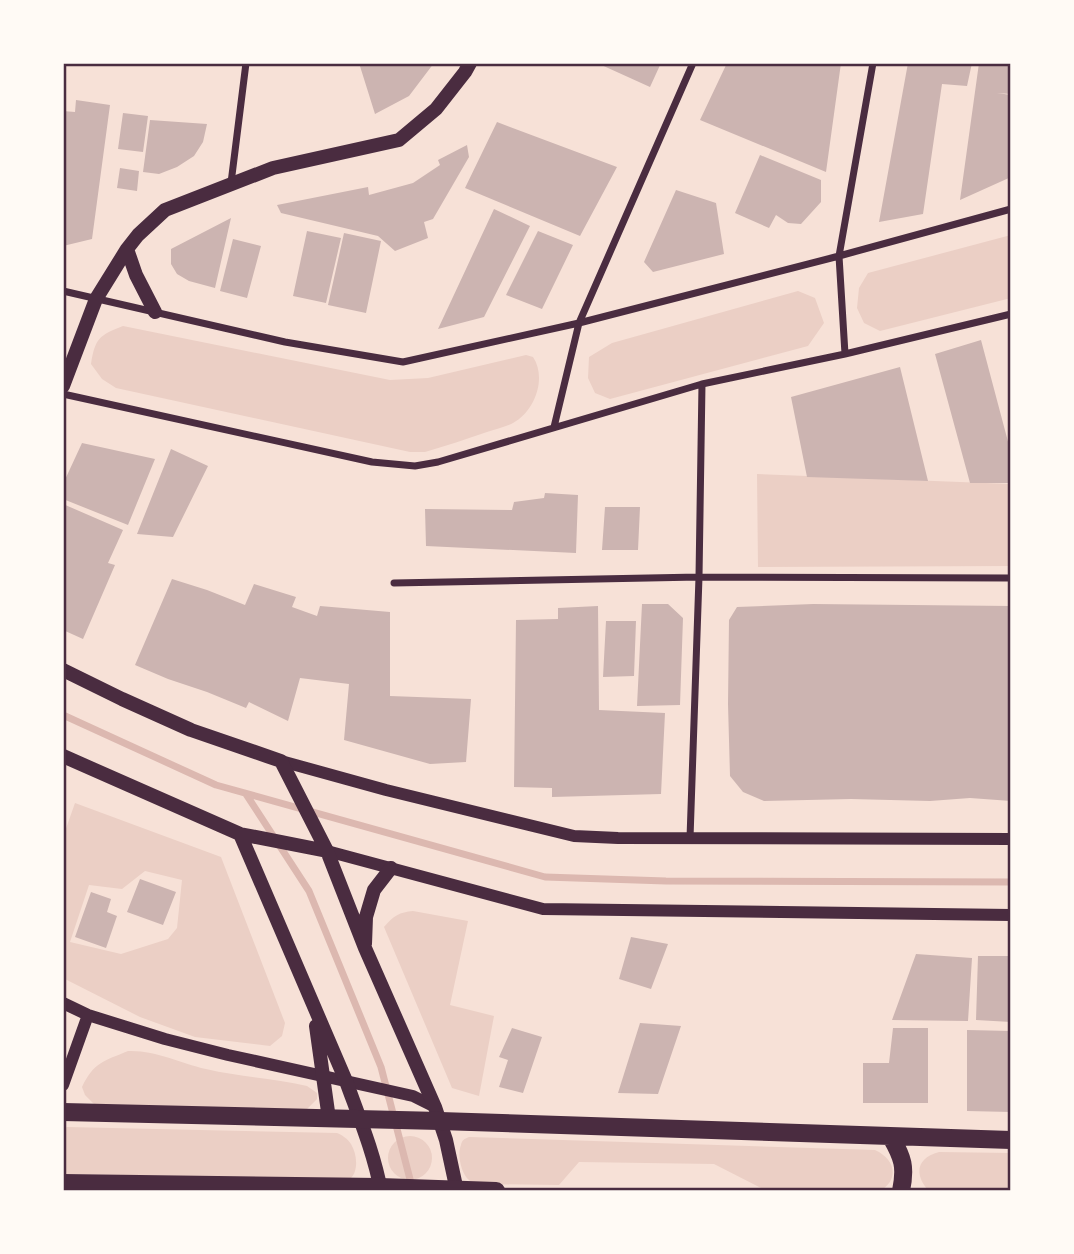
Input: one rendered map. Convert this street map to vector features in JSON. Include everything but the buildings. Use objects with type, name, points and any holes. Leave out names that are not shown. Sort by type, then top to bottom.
[{"type":"main road","points":[[63,386],[96,299],[127,249],[165,210],[274,168],[399,140],[436,109],[466,72],[470,63]]},
{"type":"main road","points":[[127,249],[136,275],[155,312]]},
{"type":"main road","points":[[63,670],[191,730],[281,761],[327,851],[365,948],[438,1114],[456,1190]]},
{"type":"main road","points":[[63,756],[240,834],[327,851]]},
{"type":"main road","points":[[240,834],[346,1081],[381,1189]]},
{"type":"main road","points":[[365,948],[366,917],[374,890],[391,868]]},
{"type":"main road","points":[[313,1007],[329,1119]]},
{"type":"main road","points":[[63,1112],[329,1119],[438,1114],[891,1137],[1011,1140]]},
{"type":"main road","points":[[891,1137],[903,1163],[901,1191]]},
{"type":"main road","points":[[63,1183],[496,1191]]},
{"type":"street","points":[[231,184],[246,63]]},
{"type":"street","points":[[554,426],[579,323],[694,63]]},
{"type":"street","points":[[845,354],[839,256],[873,63]]},
{"type":"street","points":[[63,291],[285,342],[403,362],[579,323],[1011,209]]},
{"type":"street","points":[[63,394],[372,461],[415,466],[702,384],[845,354],[1011,314]]},
{"type":"street","points":[[690,838],[699,577],[702,384]]},
{"type":"street","points":[[394,583],[699,577],[1011,578]]},
{"type":"street","points":[[281,761],[574,836],[1011,839]]},
{"type":"street","points":[[327,851],[543,909],[1011,915]]},
{"type":"street","points":[[63,1003],[88,1015],[165,1039],[413,1096],[438,1114]]},
{"type":"street","points":[[63,1085],[88,1015]]},
{"type":"shaded area","points":[[1011,235],[1011,298],[880,331],[864,323],[857,308],[859,288],[868,273]]},
{"type":"shaded area","points":[[798,291],[815,298],[824,323],[808,346],[610,399],[595,393],[588,378],[589,357],[612,343]]},
{"type":"shaded area","points":[[123,326],[390,380],[428,378],[526,355],[533,357],[537,365],[539,384],[527,411],[513,423],[425,452],[410,452],[116,388],[102,379],[91,364],[94,349],[103,335]]},
{"type":"shaded area","points":[[757,474],[1011,484],[1011,566],[758,567]]},
{"type":"shaded area","points":[[75,803],[221,857],[285,1023],[282,1036],[270,1046],[195,1037],[140,1017],[63,978],[63,837]],"holes":[[[145,871],[182,880],[177,928],[168,939],[121,954],[70,942],[89,885],[122,889]]]},
{"type":"shaded area","points":[[413,911],[468,921],[450,1005],[494,1016],[479,1096],[452,1088],[384,927],[397,915]]},
{"type":"shaded area","points":[[128,1051],[158,1055],[218,1072],[307,1086],[317,1093],[317,1099],[307,1109],[299,1111],[99,1109],[85,1095],[82,1087],[86,1079],[106,1060]]},
{"type":"shaded area","points":[[63,1129],[337,1133],[351,1144],[356,1157],[356,1167],[350,1179],[65,1174]]},
{"type":"shaded area","points":[[410,1136],[426,1142],[432,1158],[426,1174],[410,1180],[394,1174],[388,1158],[394,1142]]},
{"type":"shaded area","points":[[469,1137],[875,1150],[891,1164],[892,1175],[880,1191],[767,1191],[714,1164],[579,1162],[559,1185],[480,1184],[471,1182],[466,1177],[461,1164],[461,1143]]},
{"type":"shaded area","points":[[939,1152],[1011,1153],[1011,1191],[929,1191],[921,1179],[920,1168],[926,1158]]},
{"type":"waterway","points":[[63,715],[216,785],[545,877],[666,881],[1011,882]]},
{"type":"waterway","points":[[246,794],[309,891],[381,1067],[412,1187]]}]
